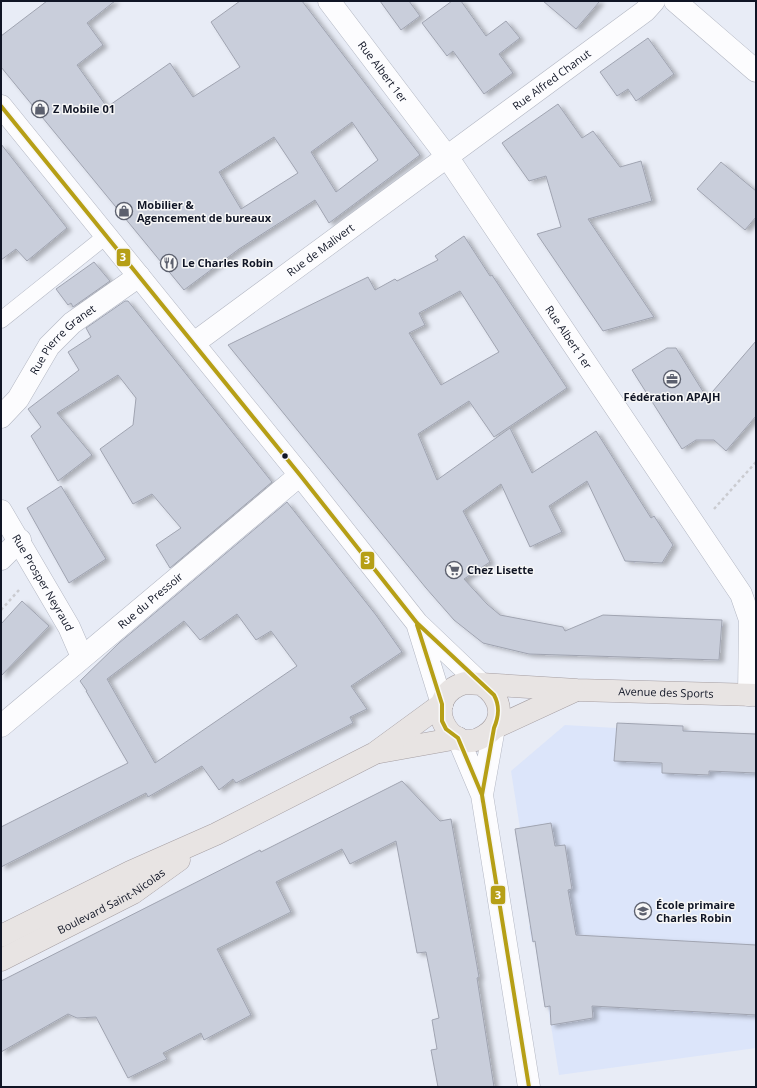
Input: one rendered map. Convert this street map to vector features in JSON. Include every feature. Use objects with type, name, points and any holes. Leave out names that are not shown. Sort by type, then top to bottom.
[{"type":"main road","points":[[494,728],[498,718],[498,703],[494,695],[481,684],[473,682],[458,685],[446,694],[442,704],[442,721],[446,729],[458,738],[465,740],[481,738],[494,728],[577,690]]},
{"type":"main road","name":"Avenue des Sports","points":[[481,684],[577,690],[752,695]]},
{"type":"main road","points":[[375,753],[442,704]]},
{"type":"main road","points":[[375,753],[458,738]]},
{"type":"main road","name":"Boulevard Saint-Nicolas","points":[[1,936],[130,872],[216,834],[375,753]]},
{"type":"main road","name":"Boulevard Saint-Nicolas","points":[[1,960],[133,893],[216,834]]},
{"type":"street","name":"Rue Albert 1er","points":[[329,1],[448,158],[741,594],[750,620],[752,695]]},
{"type":"street","name":"Rue Alfred Chanut","points":[[448,158],[646,11],[654,1]]},
{"type":"street","points":[[675,1],[756,71]]},
{"type":"street","points":[[3,114],[194,343],[417,623],[481,684]]},
{"type":"street","name":"Rue de Malivert","points":[[194,343],[448,158]]},
{"type":"street","name":"Rue Pierre Granet","points":[[1,417],[18,399],[50,346],[72,323],[139,276]]},
{"type":"street","name":"Rue du Pressoir","points":[[1,726],[300,475]]},
{"type":"street","name":"Rue Prosper Neyraud","points":[[1,511],[20,540],[69,627],[82,657]]},
{"type":"street","points":[[1,559],[20,540]]},
{"type":"street","points":[[417,623],[442,704]]},
{"type":"street","points":[[482,795],[494,728]]},
{"type":"street","points":[[458,738],[482,795],[529,1087]]},
{"type":"lane","points":[[1,320],[106,236]]},
{"type":"path","points":[[697,528],[756,462]]},
{"type":"shaded area","name":"École primaire Charles Robin","points":[[622,723],[641,724],[641,728],[756,734],[756,1048],[559,1075],[548,1007],[545,1007],[535,942],[532,942],[529,926],[532,926],[527,896],[525,897],[516,832],[520,828],[511,771],[565,725],[616,728]]},
{"type":"building","points":[[47,1],[115,1],[87,23],[103,45],[77,65],[107,107],[170,63],[193,97],[240,67],[211,22],[240,1],[302,1],[420,155],[329,223],[315,200],[239,249],[184,290],[1,67],[1,36]],"holes":[[[352,122],[378,160],[336,192],[311,152]],[[274,137],[298,173],[241,209],[219,172]]]},
{"type":"building","points":[[380,1],[409,1],[420,16],[401,30]]},
{"type":"building","points":[[452,1],[461,1],[486,36],[506,21],[520,38],[499,54],[513,73],[484,94],[453,51],[447,56],[422,23]]},
{"type":"building","points":[[543,1],[600,1],[576,29]]},
{"type":"building","points":[[648,38],[674,74],[636,101],[628,89],[617,96],[600,72]]},
{"type":"building","points":[[558,104],[582,138],[593,131],[620,167],[641,161],[652,201],[588,219],[654,317],[603,331],[537,234],[561,227],[546,176],[529,181],[502,143]]},
{"type":"building","points":[[1,144],[67,228],[27,261],[16,249],[1,260]]},
{"type":"building","points":[[721,162],[756,191],[756,217],[745,230],[697,189]]},
{"type":"building","points":[[464,236],[490,276],[492,275],[567,388],[494,437],[469,401],[418,434],[437,480],[510,428],[532,473],[596,431],[651,518],[654,516],[673,545],[662,563],[625,561],[587,481],[549,506],[562,532],[530,547],[501,484],[463,511],[490,562],[464,579],[487,604],[500,615],[563,627],[565,631],[603,615],[722,620],[719,660],[529,654],[483,643],[454,620],[426,588],[228,345],[368,277],[375,290],[395,279],[397,281],[438,260],[435,256]],"holes":[[[460,291],[499,352],[441,385],[409,333],[425,325],[419,313]]]},
{"type":"building","points":[[94,262],[110,281],[73,307],[71,303],[68,305],[56,289]]},
{"type":"building","points":[[125,301],[128,301],[272,482],[170,568],[156,545],[181,528],[152,494],[133,504],[100,449],[133,425],[136,398],[118,375],[57,413],[92,455],[58,481],[31,436],[41,427],[28,409],[79,370],[68,352],[91,337],[86,328]]},
{"type":"building","points":[[756,341],[756,416],[726,451],[714,440],[696,440],[682,449],[632,370],[667,348],[676,348],[707,398]]},
{"type":"building","points":[[61,486],[106,559],[69,583],[27,508]]},
{"type":"building","points":[[287,502],[376,615],[402,652],[351,686],[367,709],[350,717],[353,723],[236,783],[233,779],[219,790],[202,766],[148,797],[146,793],[1,867],[1,827],[128,763],[80,681],[119,643]],"holes":[[[237,614],[256,640],[271,631],[297,666],[155,763],[107,679],[184,621],[200,640]]]},
{"type":"building","points":[[22,601],[49,626],[1,676],[1,624]]},
{"type":"building","points":[[617,723],[683,726],[683,731],[756,734],[756,773],[709,771],[709,775],[662,773],[662,763],[614,761]]},
{"type":"building","points":[[402,781],[440,821],[451,819],[479,977],[477,978],[494,1087],[438,1087],[431,1050],[437,1049],[432,1020],[439,1018],[426,952],[417,953],[396,841],[350,864],[342,849],[276,882],[291,912],[217,949],[251,1015],[204,1040],[201,1033],[163,1053],[167,1059],[128,1078],[96,1017],[77,1018],[68,1014],[1,1052],[1,981],[260,850],[261,852]]},
{"type":"building","points":[[551,823],[555,846],[565,845],[572,889],[568,890],[576,935],[756,945],[756,1015],[592,1006],[593,1018],[551,1025],[550,1006],[545,1007],[535,941],[533,942],[515,829]]},
{"type":"transit line","name":"3","points":[[1,106],[300,475],[417,623],[494,695],[498,707],[498,715],[494,728],[482,795],[529,1087]]},
{"type":"transit line","name":"3","points":[[417,625],[442,704],[442,721],[446,729],[458,738],[482,795],[483,802]]},
{"type":"place","name":"Z Mobile 01","points":[[40,109]]},
{"type":"place","name":"Mobilier & Agencement de bureaux","points":[[124,211]]},
{"type":"place","name":"Le Charles Robin","points":[[169,263]]},
{"type":"place","name":"Fédération APAJH","points":[[672,379]]},
{"type":"place","name":"Chez Lisette","points":[[454,570]]},
{"type":"place","name":"École primaire Charles Robin","points":[[643,911]]}]
